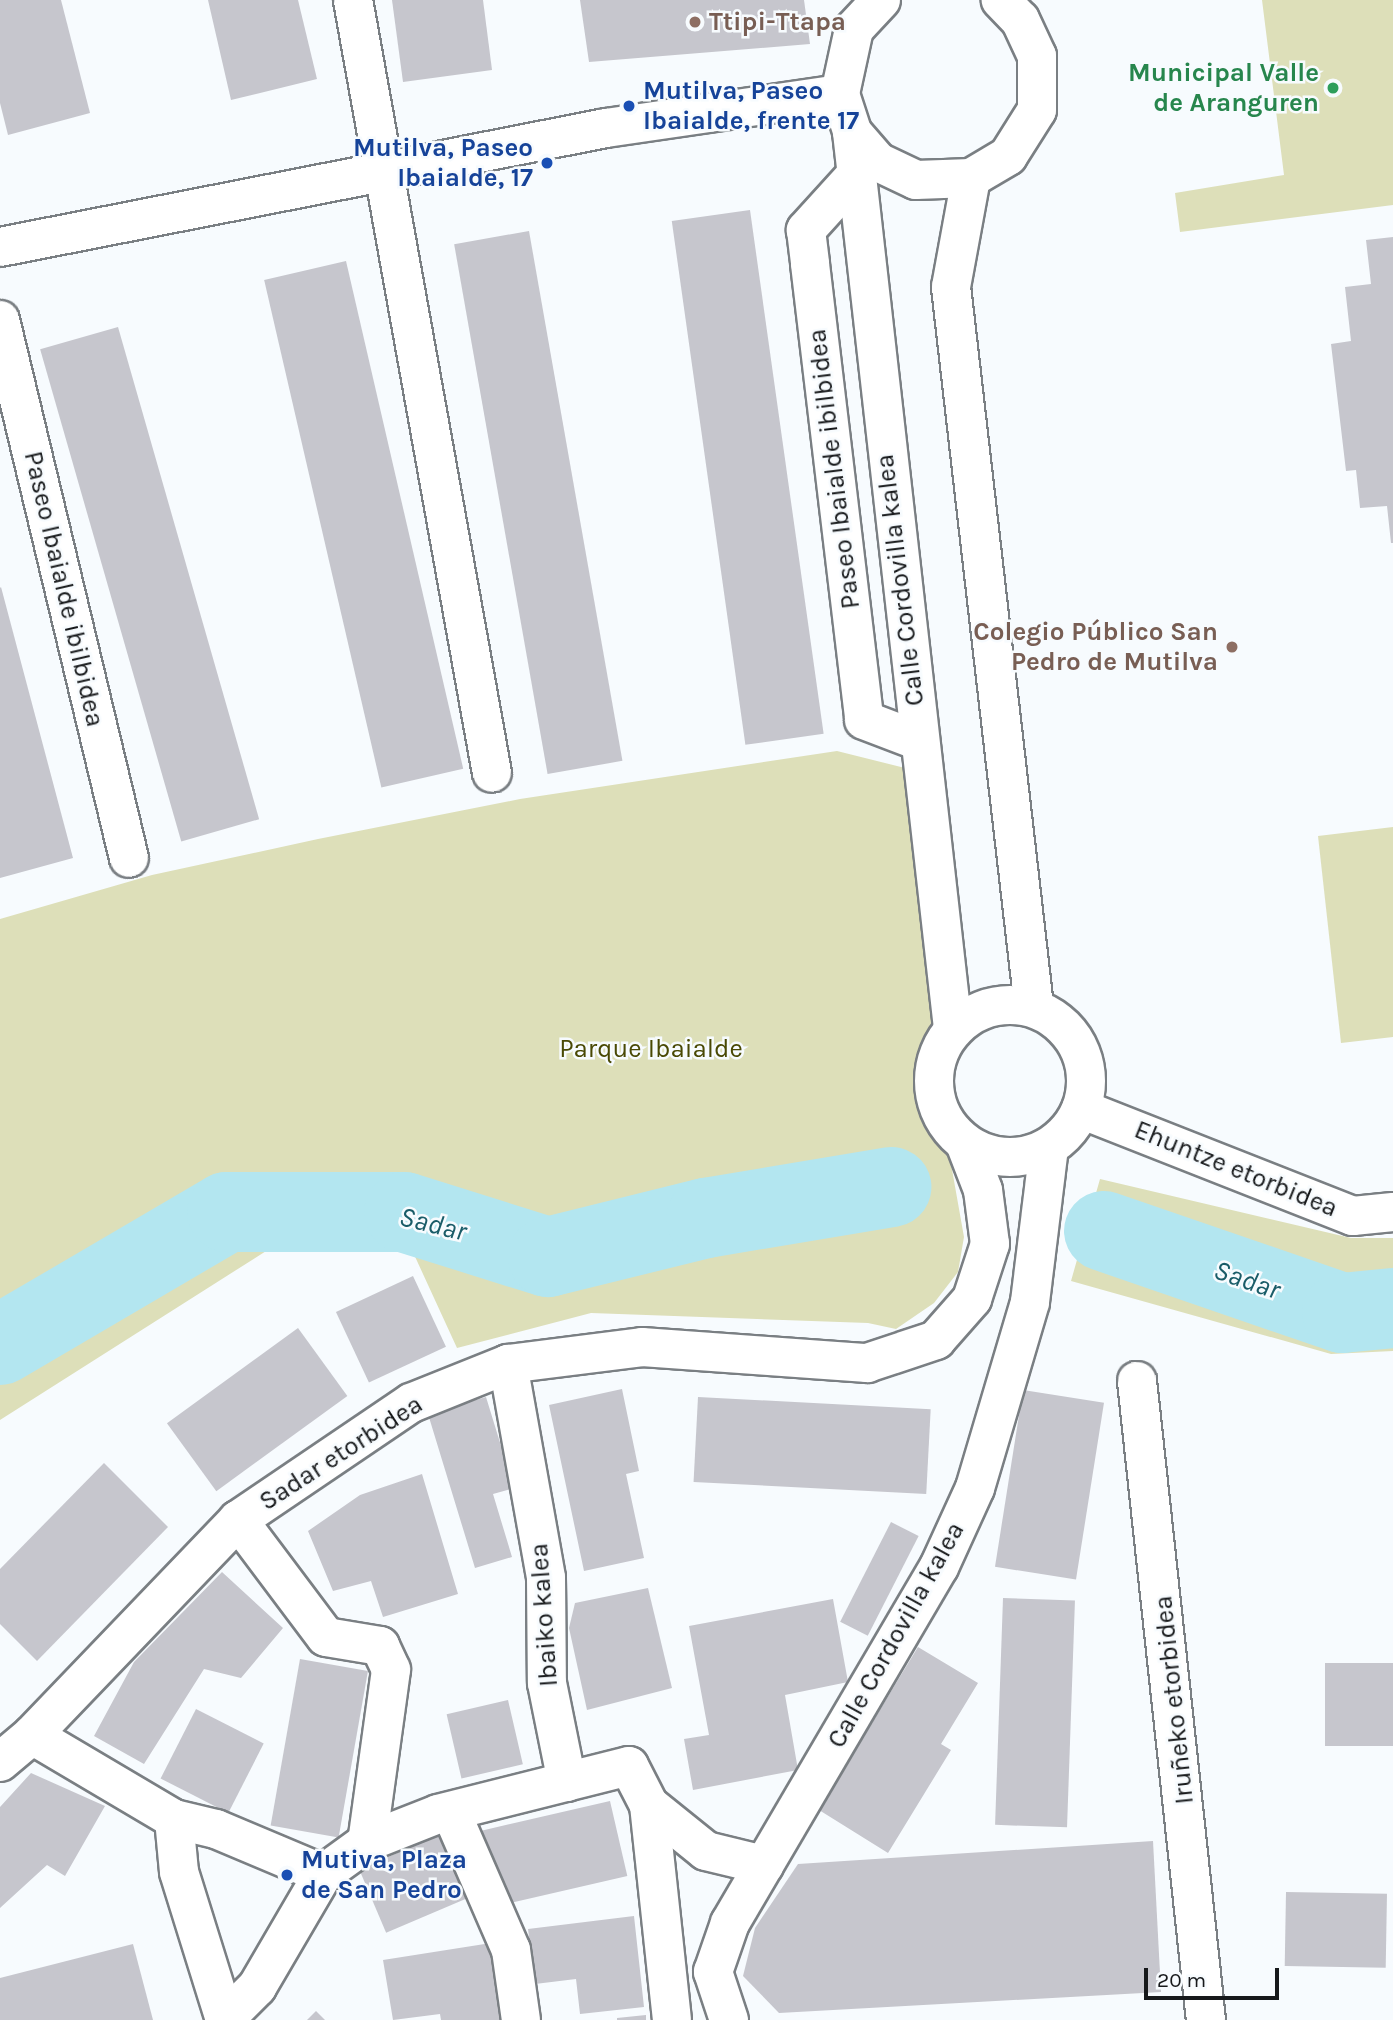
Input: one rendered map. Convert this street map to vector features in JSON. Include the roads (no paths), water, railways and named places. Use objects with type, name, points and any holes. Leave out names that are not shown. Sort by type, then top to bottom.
[{"type":"street","points":[[353,0],[492,773]]},
{"type":"street","points":[[864,5],[854,29],[839,94],[852,132],[878,162],[916,180],[971,178],[1008,156],[1037,110],[1037,56],[1020,20],[1001,0]]},
{"type":"street","points":[[0,247],[383,169],[606,128],[839,94]]},
{"type":"street","name":"Calle Cordovilla kalea","points":[[852,132],[854,177],[953,1028]]},
{"type":"street","name":"Paseo Ibaialde ibilbidea","points":[[854,177],[806,230],[811,278],[864,720],[919,741]]},
{"type":"street","points":[[971,178],[951,288],[1034,1007]]},
{"type":"street","name":"Paseo Ibaialde ibilbidea","points":[[0,320],[128,858]]},
{"type":"street","points":[[989,1006],[1034,1007],[1065,1025],[1079,1046],[1087,1075],[1081,1109],[1073,1125],[1049,1147],[1009,1158],[984,1153],[965,1143],[945,1123],[936,1101],[934,1065],[953,1028],[989,1006]]},
{"type":"street","name":"Ehuntze etorbidea","points":[[1081,1109],[1353,1216],[1393,1212]]},
{"type":"street","name":"Sadar etorbidea","points":[[0,1762],[32,1735],[238,1520],[411,1404],[509,1364],[642,1347],[867,1363],[936,1340],[972,1299],[990,1244],[983,1190],[965,1143]]},
{"type":"street","name":"Calle Cordovilla kalea","points":[[729,2020],[713,1972],[730,1923],[939,1567],[975,1488],[1030,1302],[1049,1147]]},
{"type":"street","name":"Ibaiko kalea","points":[[509,1364],[546,1578],[547,1683],[567,1782]]},
{"type":"street","name":"Iruñeko etorbidea","points":[[1137,1381],[1206,2020]]},
{"type":"street","points":[[238,1520],[326,1637],[380,1646],[391,1670],[367,1842]]},
{"type":"street","points":[[32,1735],[174,1819],[216,1829],[323,1874]]},
{"type":"street","points":[[174,1819],[180,1872],[224,2020],[257,1987],[323,1874],[367,1842],[451,1812],[628,1766],[649,1805],[672,2020]]},
{"type":"street","points":[[649,1805],[706,1851],[764,1865]]},
{"type":"street","points":[[451,1812],[511,1950],[521,2020]]},
{"type":"waterway","name":"Sadar","points":[[0,1345],[227,1212],[404,1212],[548,1257],[706,1218],[891,1187]]},
{"type":"waterway","name":"Sadar","points":[[1104,1231],[1342,1313],[1393,1308]]},
{"type":"place","name":"Ttipi-Ttapa","points":[[695,22]]},
{"type":"place","name":"Municipal Valle de Aranguren","points":[[1333,88]]},
{"type":"place","name":"Mutilva, Paseo Ibaialde, frente 17","points":[[629,106]]},
{"type":"place","name":"Mutilva, Paseo Ibaialde, 17","points":[[547,163]]},
{"type":"place","name":"Colegio Público San Pedro de Mutilva","points":[[1232,647]]},
{"type":"place","name":"Mutiva, Plaza de San Pedro","points":[[287,1875]]},
{"type":"park label","name":"Parque Ibaialde","points":[[651,1049]]}]
